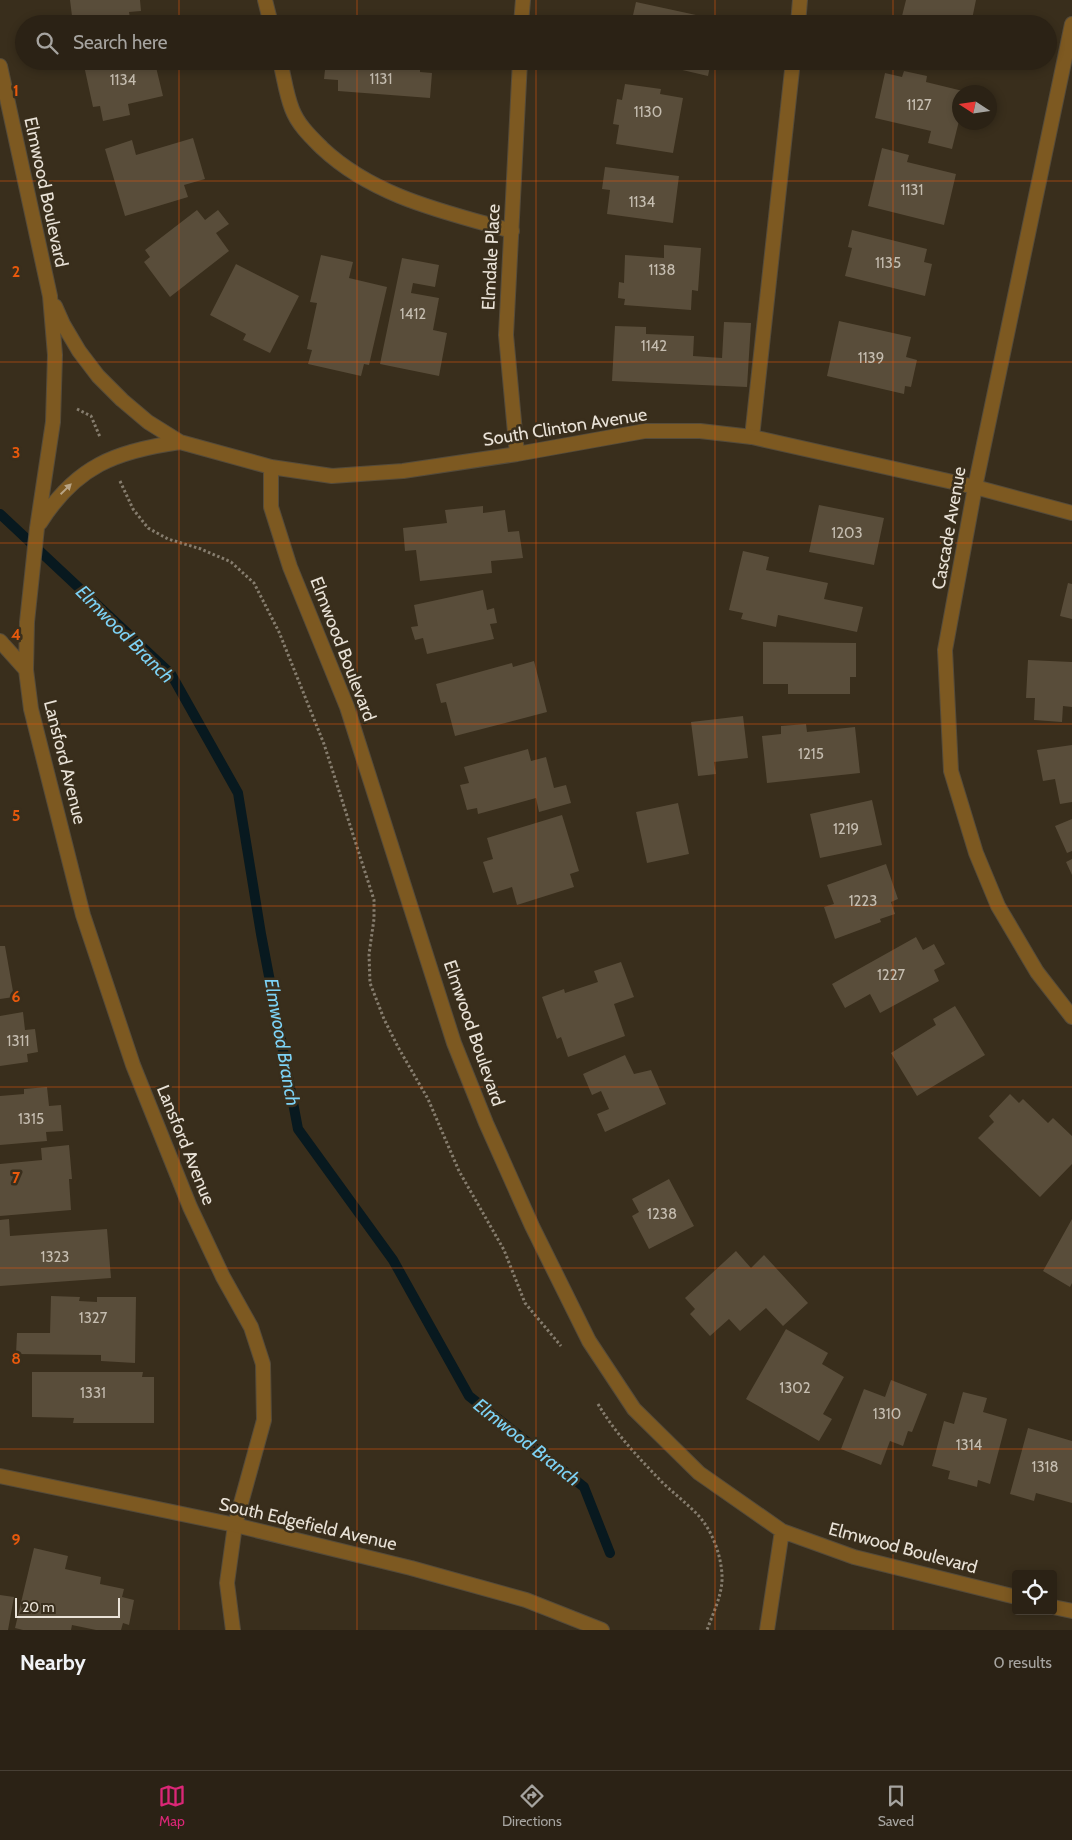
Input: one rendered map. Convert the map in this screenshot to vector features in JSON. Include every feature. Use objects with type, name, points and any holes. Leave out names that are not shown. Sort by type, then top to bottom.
[{"type":"street","points":[[265,0],[269,15]]},
{"type":"street","points":[[522,0],[522,15]]},
{"type":"street","points":[[799,15],[800,0]]},
{"type":"street","name":"Cascade Avenue","points":[[1072,24],[975,487],[945,650],[951,771],[976,853],[998,906],[1037,972],[1072,1017]]},
{"type":"street","name":"Elmwood Boulevard","points":[[0,66],[50,296],[55,355],[54,404],[37,528]]},
{"type":"street","points":[[282,70],[292,110],[307,134],[338,163],[370,184],[422,206],[512,231]]},
{"type":"street","name":"Elmdale Place","points":[[518,454],[506,335],[520,70]]},
{"type":"street","points":[[752,438],[792,70]]},
{"type":"street","name":"Elmwood Boulevard","points":[[50,296],[63,324],[79,351],[98,376],[148,422],[180,442]]},
{"type":"street","name":"South Clinton Avenue","points":[[180,442],[271,467],[332,476],[403,471],[518,454],[645,431],[700,431],[752,438],[975,487],[1072,512]]},
{"type":"street","points":[[37,528],[54,501],[68,486],[86,472],[110,459],[130,452],[180,442]]},
{"type":"street","name":"Elmwood Boulevard","points":[[271,467],[271,507],[290,567],[347,707],[454,1043],[486,1123],[532,1226],[589,1341],[634,1409],[700,1473],[782,1531],[854,1557],[1012,1597]]},
{"type":"street","name":"Lansford Avenue","points":[[37,528],[27,622],[26,670],[31,708],[83,915],[133,1065],[190,1207],[223,1277],[251,1327],[263,1364],[264,1420],[235,1525],[227,1582],[233,1630]]},
{"type":"street","points":[[0,641],[26,670]]},
{"type":"street","name":"South Edgefield Avenue","points":[[0,1476],[235,1525],[411,1568],[526,1600],[602,1630]]},
{"type":"street","points":[[767,1630],[782,1531]]},
{"type":"street","points":[[1057,1608],[1072,1611]]},
{"type":"path","points":[[75,408],[91,416],[102,440]]},
{"type":"building","points":[[70,0],[140,0],[141,11],[129,12],[130,15],[72,15]]},
{"type":"building","points":[[906,0],[976,0],[973,15],[902,15]]},
{"type":"building","points":[[636,2],[696,15],[633,15]]},
{"type":"building","points":[[85,70],[157,70],[163,96],[128,104],[130,115],[103,121],[100,106],[93,107]]},
{"type":"building","points":[[325,70],[420,70],[420,72],[432,73],[430,98],[338,91],[338,80],[324,79]]},
{"type":"building","points":[[682,70],[709,70],[708,76]]},
{"type":"building","points":[[904,71],[927,76],[926,82],[952,88],[952,130],[957,130],[952,149],[928,143],[931,131],[875,118],[885,73],[902,77]]},
{"type":"building","points":[[625,84],[661,89],[660,94],[683,98],[673,153],[616,144],[619,125],[613,124],[617,99],[622,100]]},
{"type":"building","points":[[193,138],[205,179],[184,185],[188,197],[125,216],[105,149],[132,140],[136,155]]},
{"type":"building","points":[[882,148],[909,155],[907,162],[956,174],[944,225],[868,206]]},
{"type":"building","points":[[605,167],[679,176],[673,223],[607,214],[610,190],[602,189]]},
{"type":"building","points":[[197,210],[205,220],[218,210],[229,224],[216,233],[229,251],[170,297],[144,262],[150,257],[145,250]]},
{"type":"building","points":[[852,230],[927,249],[924,262],[932,264],[925,296],[845,276],[852,248],[848,247]]},
{"type":"building","points":[[664,245],[701,248],[698,291],[692,290],[691,310],[624,305],[625,299],[618,298],[619,282],[624,283],[625,255],[664,258]]},
{"type":"building","points":[[321,255],[353,262],[349,278],[387,287],[369,365],[364,364],[361,376],[308,364],[312,350],[307,349],[317,303],[310,302]]},
{"type":"building","points":[[402,258],[439,265],[435,287],[413,283],[411,293],[439,298],[433,330],[447,333],[439,376],[380,364]]},
{"type":"building","points":[[236,264],[299,296],[270,353],[243,340],[246,334],[210,315]]},
{"type":"building","points":[[839,321],[911,337],[906,357],[917,360],[911,387],[905,386],[904,394],[827,376]]},
{"type":"building","points":[[724,322],[751,323],[747,387],[612,381],[615,326],[646,327],[646,334],[694,336],[693,356],[722,358]]},
{"type":"building","points":[[819,505],[884,518],[874,565],[809,552]]},
{"type":"building","points":[[483,506],[483,513],[505,510],[508,532],[519,531],[523,558],[491,561],[492,573],[420,581],[416,550],[405,551],[403,528],[447,523],[445,510]]},
{"type":"building","points":[[743,551],[769,557],[766,570],[828,583],[824,599],[863,607],[857,632],[778,615],[776,627],[741,619],[743,613],[729,610]]},
{"type":"building","points":[[1068,583],[1072,584],[1072,619],[1060,616]]},
{"type":"building","points":[[483,590],[487,610],[494,608],[497,623],[490,624],[494,639],[427,654],[423,638],[415,640],[411,627],[418,626],[414,605]]},
{"type":"building","points":[[763,642],[856,643],[856,677],[850,677],[850,694],[788,694],[788,684],[763,684]]},
{"type":"building","points":[[1028,660],[1072,662],[1072,707],[1063,706],[1062,722],[1034,720],[1035,698],[1026,698]]},
{"type":"building","points":[[534,661],[547,712],[455,736],[446,702],[441,703],[436,684],[512,663],[513,667]]},
{"type":"building","points":[[743,716],[748,758],[714,762],[716,774],[698,776],[691,722]]},
{"type":"building","points":[[806,724],[807,732],[855,727],[860,773],[767,783],[762,736],[781,734],[781,726]]},
{"type":"building","points":[[1072,745],[1072,802],[1060,804],[1055,779],[1043,781],[1037,750]]},
{"type":"building","points":[[528,749],[531,761],[546,757],[554,788],[566,785],[571,803],[539,812],[536,798],[478,814],[477,808],[467,810],[460,785],[469,783],[464,767]]},
{"type":"building","points":[[872,800],[882,845],[820,858],[810,814]]},
{"type":"building","points":[[678,803],[689,854],[647,863],[636,812]]},
{"type":"building","points":[[562,815],[579,871],[570,874],[574,887],[517,905],[512,887],[493,893],[483,862],[493,859],[487,838]]},
{"type":"building","points":[[1072,819],[1072,851],[1067,853],[1055,826]]},
{"type":"building","points":[[1072,859],[1072,875],[1066,862]]},
{"type":"building","points":[[886,864],[898,899],[891,902],[895,914],[880,919],[881,922],[835,939],[824,907],[834,904],[827,885]]},
{"type":"building","points":[[916,937],[923,950],[934,944],[945,964],[934,970],[939,981],[880,1013],[870,994],[845,1008],[832,984]]},
{"type":"building","points":[[0,946],[5,946],[14,997],[0,999]]},
{"type":"building","points":[[621,962],[634,997],[614,1004],[625,1036],[568,1057],[561,1037],[557,1039],[542,997],[564,989],[565,993],[598,982],[594,971]]},
{"type":"building","points":[[955,1006],[985,1055],[917,1096],[891,1053],[936,1025],[933,1019]]},
{"type":"building","points":[[23,1012],[25,1030],[35,1029],[38,1052],[27,1054],[28,1062],[0,1066],[0,1016]]},
{"type":"building","points":[[625,1055],[634,1074],[651,1070],[666,1104],[605,1132],[597,1114],[609,1109],[601,1091],[592,1095],[583,1074]]},
{"type":"building","points":[[47,1087],[49,1106],[61,1105],[63,1131],[46,1132],[47,1141],[0,1145],[0,1096],[24,1094],[24,1089]]},
{"type":"building","points":[[1010,1094],[1019,1103],[1023,1099],[1048,1123],[1053,1118],[1072,1136],[1072,1164],[1040,1197],[978,1138],[994,1122],[989,1116]]},
{"type":"building","points":[[69,1145],[72,1179],[69,1179],[71,1210],[0,1216],[0,1164],[42,1160],[41,1148]]},
{"type":"building","points":[[669,1179],[694,1226],[649,1249],[632,1216],[639,1212],[632,1199]]},
{"type":"building","points":[[9,1219],[10,1236],[107,1229],[111,1278],[0,1286],[0,1220]]},
{"type":"building","points":[[1072,1219],[1072,1283],[1070,1287],[1043,1271]]},
{"type":"building","points":[[736,1251],[751,1268],[764,1255],[808,1303],[783,1326],[766,1308],[740,1331],[729,1319],[710,1336],[690,1314],[695,1309],[685,1298]]},
{"type":"building","points":[[51,1296],[80,1297],[79,1301],[97,1302],[97,1297],[136,1297],[135,1363],[101,1361],[101,1355],[16,1354],[17,1333],[50,1333]]},
{"type":"building","points":[[786,1329],[828,1353],[822,1364],[844,1377],[823,1414],[832,1419],[819,1441],[746,1399]]},
{"type":"building","points":[[32,1372],[143,1372],[142,1377],[154,1377],[154,1423],[73,1423],[74,1418],[32,1417]]},
{"type":"building","points":[[891,1380],[927,1394],[912,1432],[908,1431],[903,1446],[890,1441],[881,1465],[841,1449],[864,1389],[885,1397]]},
{"type":"building","points":[[963,1392],[987,1398],[983,1412],[1007,1419],[990,1484],[978,1480],[977,1487],[948,1479],[950,1471],[932,1466],[944,1421],[954,1424]]},
{"type":"building","points":[[1028,1428],[1072,1441],[1072,1503],[1036,1493],[1034,1501],[1010,1494]]},
{"type":"building","points":[[34,1548],[68,1556],[65,1569],[101,1577],[100,1584],[124,1589],[122,1597],[134,1600],[129,1625],[123,1623],[121,1630],[96,1630],[72,1625],[71,1630],[23,1630],[15,1628]]},
{"type":"building","points":[[0,1595],[14,1597],[8,1630],[0,1630]]},
{"type":"waterway","name":"Elmwood Branch","points":[[0,514],[171,674],[238,793],[261,934],[298,1129],[393,1260],[469,1396],[584,1487],[610,1553]]}]
